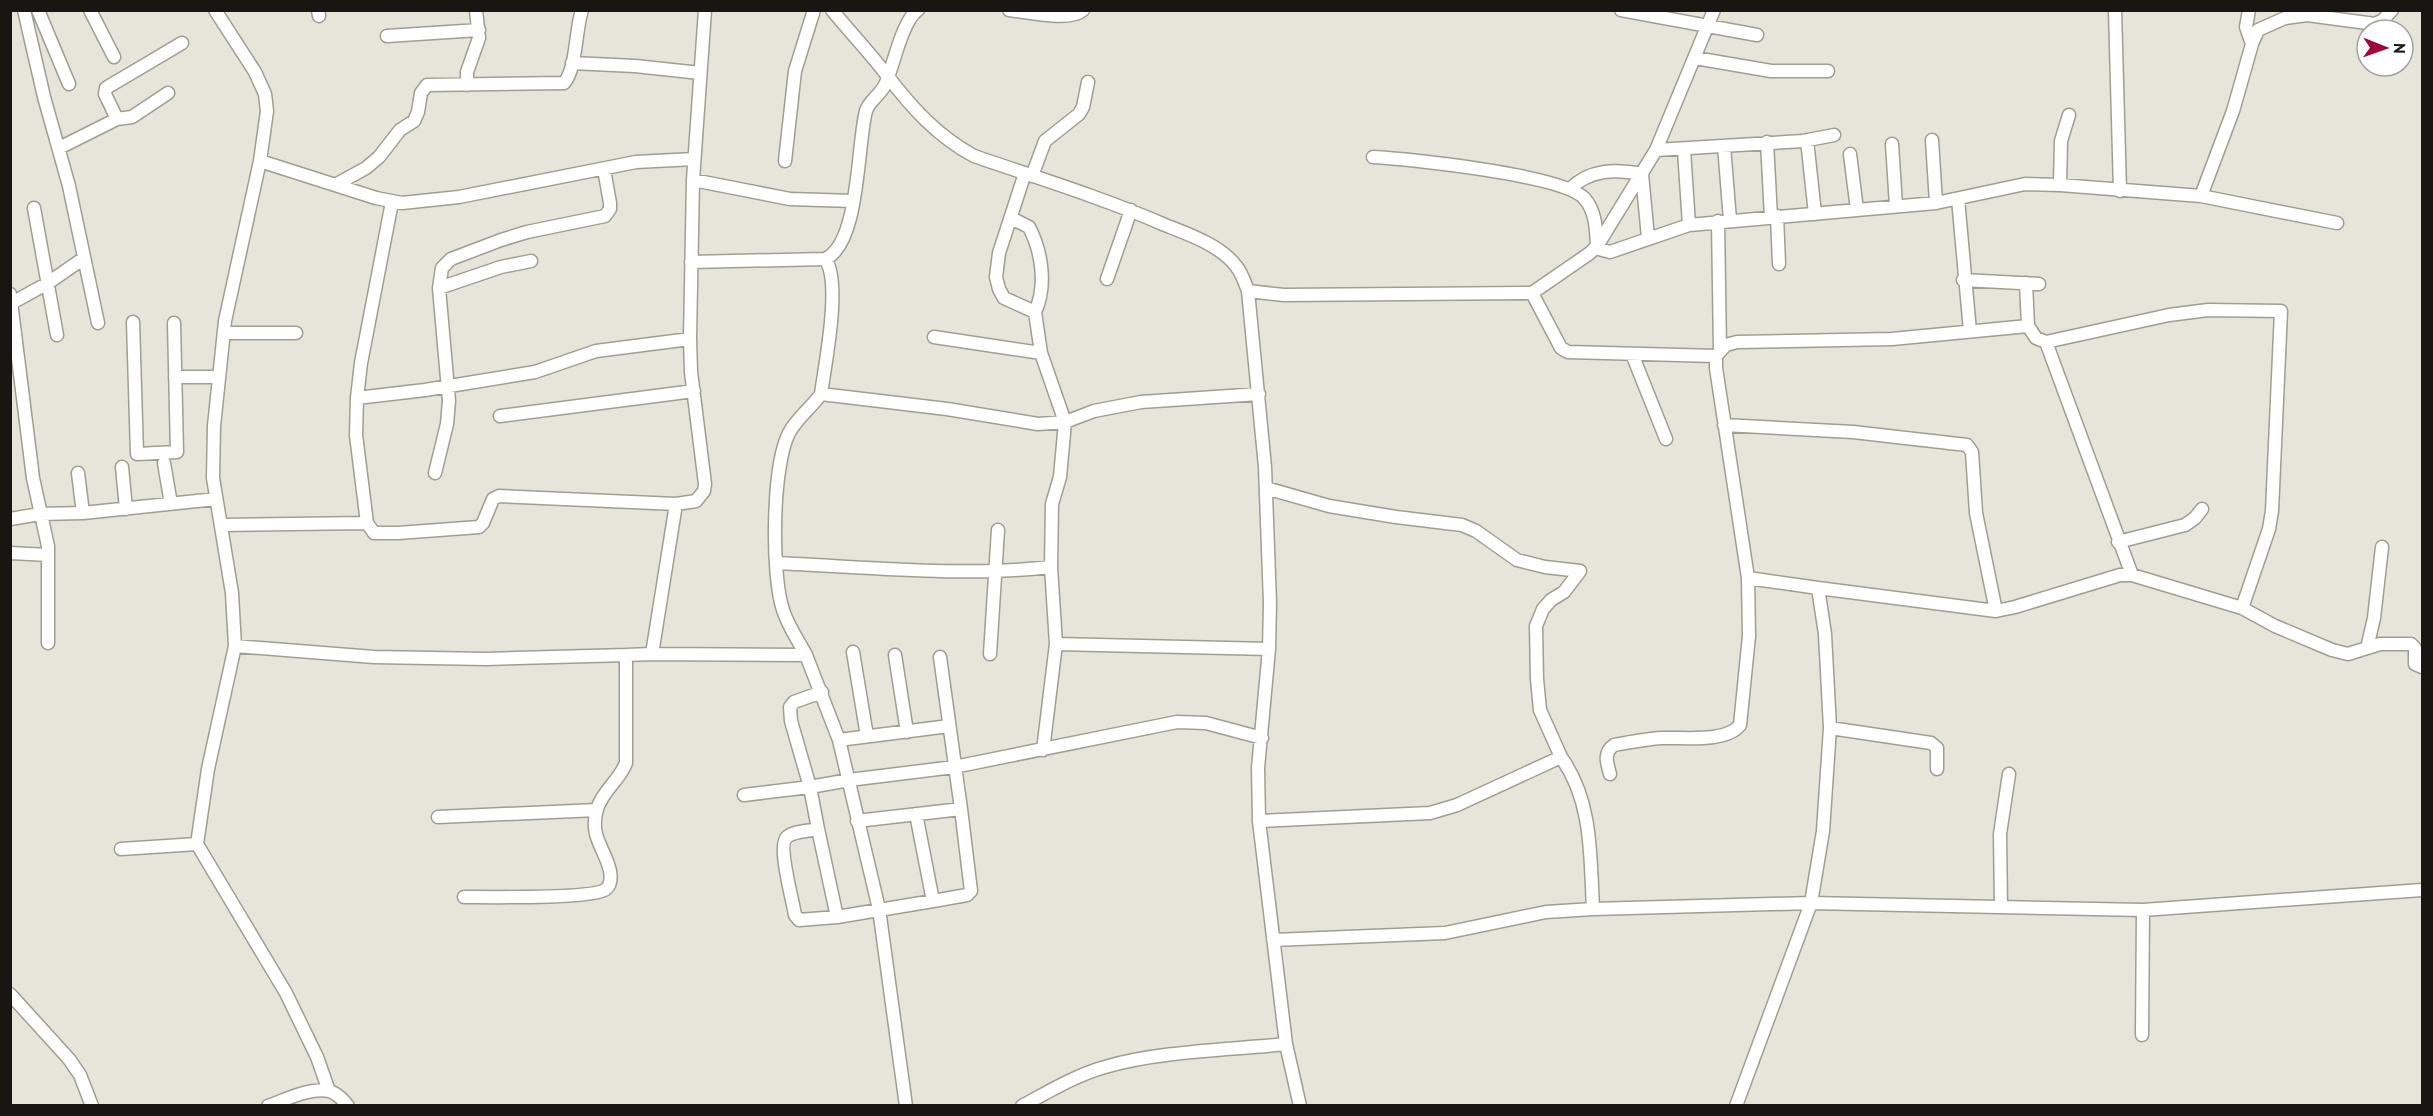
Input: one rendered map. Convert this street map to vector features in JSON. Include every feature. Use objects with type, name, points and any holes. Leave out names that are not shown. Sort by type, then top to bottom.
[{"type":"street","points":[[24,10],[44,97],[59,147],[98,323]]},
{"type":"street","points":[[38,10],[69,84]]},
{"type":"street","points":[[90,10],[114,57]]},
{"type":"street","points":[[215,10],[255,72],[265,94],[267,111],[260,161],[234,277],[219,376],[212,457],[216,499],[232,593],[235,646],[208,769],[197,844],[286,993],[317,1057],[329,1091],[348,1106]]},
{"type":"street","points":[[467,85],[467,72],[478,45],[476,10]]},
{"type":"street","points":[[335,185],[366,168],[379,157],[400,130],[414,121],[421,93],[426,85],[559,84],[567,80],[582,10]]},
{"type":"street","points":[[392,202],[361,363],[357,398],[356,435],[371,531],[380,534],[479,527],[483,523],[493,498],[499,496],[676,504],[696,501],[704,491],[690,339],[691,262],[694,159],[705,10]]},
{"type":"street","points":[[785,161],[795,71],[814,10]]},
{"type":"street","points":[[832,10],[913,107],[950,141],[974,156],[1131,210],[1188,234],[1219,252],[1236,266],[1248,291],[1266,488],[1270,603],[1269,649],[1257,789],[1259,822],[1287,1044],[1296,1096],[1300,1106]]},
{"type":"street","points":[[691,262],[825,259],[834,253],[841,242],[854,201],[867,107],[882,90],[908,25],[918,10]]},
{"type":"street","points":[[1010,10],[1054,16],[1075,15],[1083,10]]},
{"type":"street","points":[[1621,10],[1757,35]]},
{"type":"street","points":[[1248,291],[1284,296],[1532,293],[1590,253],[1596,246],[1656,150],[1714,10]]},
{"type":"street","points":[[2115,10],[2120,191]]},
{"type":"street","points":[[2249,10],[2247,34],[2252,44]]},
{"type":"street","points":[[2201,196],[2234,111],[2258,30],[2295,16],[2321,16],[2368,24],[2383,20],[2392,10]]},
{"type":"street","points":[[387,36],[478,30]]},
{"type":"street","points":[[117,118],[105,94],[106,88],[182,43]]},
{"type":"street","points":[[1695,58],[1771,71],[1828,71]]},
{"type":"street","points":[[572,63],[635,66],[700,74]]},
{"type":"street","points":[[1035,312],[1010,302],[999,289],[996,267],[1011,218],[1045,141],[1074,118],[1083,107],[1088,82]]},
{"type":"street","points":[[59,147],[117,118],[132,117],[168,93]]},
{"type":"street","points":[[2060,185],[2061,141],[2069,115]]},
{"type":"street","points":[[1656,150],[1684,150],[1807,140],[1834,135]]},
{"type":"street","points":[[1807,140],[1815,214]]},
{"type":"street","points":[[1932,140],[1936,203]]},
{"type":"street","points":[[1767,142],[1779,264]]},
{"type":"street","points":[[1892,144],[1896,206]]},
{"type":"street","points":[[1610,774],[1606,758],[1609,748],[1614,745],[1660,738],[1709,737],[1732,732],[1740,725],[1749,636],[1748,578],[1716,368],[1724,221],[1724,146]]},
{"type":"street","points":[[1684,150],[1689,225]]},
{"type":"street","points":[[1850,154],[1857,210]]},
{"type":"street","points":[[1373,158],[1457,165],[1513,175],[1570,189],[1582,196],[1590,205],[1594,219],[1596,246],[1610,252],[1689,225],[1936,203],[1958,200],[2010,186],[2060,185],[2201,196],[2337,223]]},
{"type":"street","points":[[260,161],[392,202],[417,202],[459,197],[636,162],[694,159]]},
{"type":"street","points":[[435,472],[447,424],[449,385],[439,288],[440,272],[445,263],[467,252],[527,232],[605,216],[610,209],[610,203],[604,170]]},
{"type":"street","points":[[1570,189],[1588,175],[1616,171],[1642,174]]},
{"type":"street","points":[[1642,174],[1648,238]]},
{"type":"street","points":[[693,180],[790,199],[854,201]]},
{"type":"street","points":[[1958,200],[1970,331]]},
{"type":"street","points":[[34,208],[57,335]]},
{"type":"street","points":[[1107,279],[1131,210]]},
{"type":"street","points":[[1011,218],[1029,227],[1039,259],[1042,271],[1041,296],[1035,312],[1041,353],[1065,422],[1060,477],[1052,504],[1051,567],[1056,644],[1043,750]]},
{"type":"street","points":[[48,644],[48,546],[33,478],[11,300],[48,283],[84,258]]},
{"type":"street","points":[[825,259],[833,277],[821,394],[798,419],[783,451],[779,479],[776,562],[783,610],[822,692],[839,740],[849,780],[879,909],[906,1106]]},
{"type":"street","points":[[439,288],[501,267],[531,261]]},
{"type":"street","points":[[1964,280],[2032,284],[2028,326],[2036,338],[2046,342],[2169,315],[2208,310],[2281,312],[2272,511],[2269,529],[2242,608]]},
{"type":"street","points":[[1532,293],[1563,350],[1632,354],[1718,353],[1731,342],[1892,339],[2028,326]]},
{"type":"street","points":[[133,322],[137,454],[177,452],[174,323]]},
{"type":"street","points":[[224,333],[296,333]]},
{"type":"street","points":[[934,337],[1041,353]]},
{"type":"street","points":[[357,398],[535,372],[596,351],[690,339]]},
{"type":"street","points":[[2046,342],[2132,575]]},
{"type":"street","points":[[1632,354],[1666,439]]},
{"type":"street","points":[[176,377],[219,376]]},
{"type":"street","points":[[500,416],[694,391]]},
{"type":"street","points":[[821,394],[947,409],[1020,422],[1065,422],[1094,411],[1141,402],[1259,394]]},
{"type":"street","points":[[1724,425],[1853,432],[1967,445],[1972,452],[1976,513],[1996,611]]},
{"type":"street","points":[[164,463],[171,504]]},
{"type":"street","points":[[122,467],[126,509]]},
{"type":"street","points":[[78,473],[83,513]]},
{"type":"street","points":[[1266,488],[1329,506],[1396,518],[1462,525],[1476,531],[1517,560],[1545,567],[1580,571],[1564,592],[1551,600],[1543,609],[1536,626],[1537,679],[1540,710],[1561,757],[1572,773],[1587,815],[1593,909]]},
{"type":"street","points":[[10,519],[40,514],[83,513],[216,499]]},
{"type":"street","points":[[652,654],[676,504]]},
{"type":"street","points":[[2118,542],[2185,525],[2202,509]]},
{"type":"street","points":[[222,525],[368,523]]},
{"type":"street","points":[[990,654],[998,530]]},
{"type":"street","points":[[2367,648],[2374,618],[2382,547]]},
{"type":"street","points":[[10,553],[48,555]]},
{"type":"street","points":[[776,562],[995,571],[1051,567]]},
{"type":"street","points":[[1748,578],[1996,611],[2120,575],[2132,575],[2242,608],[2275,626],[2332,650],[2348,654],[2380,644],[2411,644],[2415,648],[2415,664],[2422,667]]},
{"type":"street","points":[[1736,1106],[1811,903],[1823,831],[1830,728],[1825,634],[1818,588]]},
{"type":"street","points":[[1056,644],[1269,649]]},
{"type":"street","points":[[235,646],[374,657],[486,659],[652,654],[806,655]]},
{"type":"street","points":[[853,652],[867,736]]},
{"type":"street","points":[[464,897],[578,895],[606,889],[610,883],[610,871],[597,842],[595,824],[597,810],[604,793],[619,777],[626,763],[626,655]]},
{"type":"street","points":[[895,655],[907,732]]},
{"type":"street","points":[[818,829],[789,835],[784,841],[783,855],[795,915],[799,920],[837,917],[933,901],[967,895],[971,891],[940,657]]},
{"type":"street","points":[[822,692],[794,702],[790,707],[810,788],[837,917]]},
{"type":"street","points":[[744,795],[784,792],[849,780],[954,767],[1177,722],[1206,723],[1262,738]]},
{"type":"street","points":[[839,740],[949,726]]},
{"type":"street","points":[[1830,728],[1934,744],[1937,748],[1937,769]]},
{"type":"street","points":[[1259,822],[1430,813],[1457,805],[1561,757]]},
{"type":"street","points":[[2001,907],[2000,834],[2009,774]]},
{"type":"street","points":[[857,821],[961,809]]},
{"type":"street","points":[[438,817],[597,810]]},
{"type":"street","points":[[916,814],[933,901]]},
{"type":"street","points":[[121,849],[197,844]]},
{"type":"street","points":[[1273,940],[1445,933],[1546,912],[1593,909],[1811,903],[2143,910],[2422,890]]},
{"type":"street","points":[[2142,1035],[2143,910]]},
{"type":"street","points":[[10,994],[69,1059],[80,1076],[92,1106]]},
{"type":"street","points":[[1022,1106],[1091,1071],[1106,1066],[1176,1055],[1287,1044]]},
{"type":"street","points":[[268,1106],[305,1093],[329,1091]]}]
